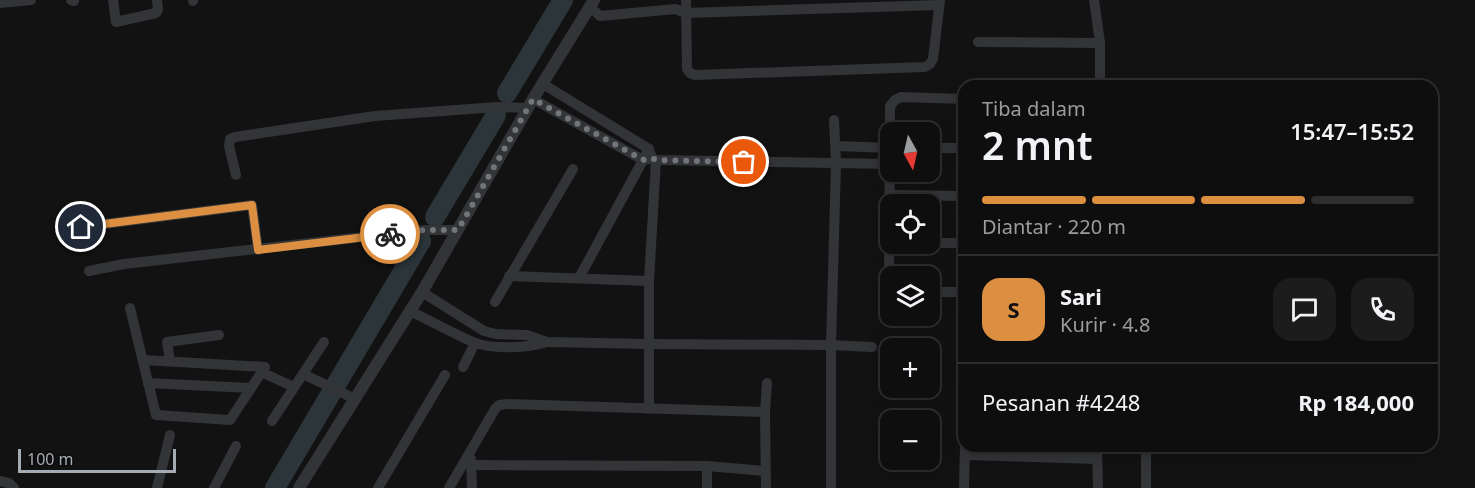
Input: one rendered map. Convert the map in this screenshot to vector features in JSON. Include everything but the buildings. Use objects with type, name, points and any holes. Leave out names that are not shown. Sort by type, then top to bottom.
[{"type":"street","points":[[0,3],[31,0]]},
{"type":"street","points":[[113,0],[116,22],[156,13],[159,10],[157,0]]},
{"type":"street","points":[[299,488],[422,292],[530,104],[592,4],[600,16],[675,9],[686,13],[815,4],[939,2],[933,59],[925,67],[695,75],[687,69],[686,13],[686,0]]},
{"type":"street","points":[[675,9],[686,0],[695,0]]},
{"type":"street","points":[[1094,0],[1100,43],[1100,80]]},
{"type":"street","points":[[978,42],[1100,43]]},
{"type":"street","points":[[543,84],[605,123],[650,157]]},
{"type":"street","points":[[890,122],[890,106],[901,97],[958,99]]},
{"type":"street","points":[[236,175],[229,146],[230,139],[235,137],[375,116],[530,104],[650,157],[880,164]]},
{"type":"street","points":[[831,488],[831,345],[836,163],[834,120]]},
{"type":"street","points":[[596,134],[605,123]]},
{"type":"street","points":[[836,146],[880,148]]},
{"type":"street","points":[[940,148],[958,148]]},
{"type":"street","points":[[579,278],[650,157]]},
{"type":"street","points":[[650,157],[648,344],[650,409]]},
{"type":"street","points":[[495,302],[573,169]]},
{"type":"street","points":[[940,196],[958,196]]},
{"type":"street","points":[[81,227],[252,205],[258,250]]},
{"type":"street","points":[[89,271],[124,264],[425,230],[458,230]]},
{"type":"street","points":[[940,243],[958,243]]},
{"type":"street","points":[[509,276],[649,280]]},
{"type":"street","points":[[422,292],[484,331],[527,336],[547,342],[873,347]]},
{"type":"street","points":[[940,292],[958,292]]},
{"type":"street","points":[[130,308],[156,414],[230,420],[265,367],[143,360]]},
{"type":"street","points":[[410,311],[475,343],[515,347],[547,342]]},
{"type":"street","points":[[170,362],[167,342],[219,335]]},
{"type":"street","points":[[272,421],[324,342]]},
{"type":"street","points":[[463,367],[475,343]]},
{"type":"street","points":[[261,372],[294,387]]},
{"type":"street","points":[[303,374],[355,399]]},
{"type":"street","points":[[378,488],[445,375]]},
{"type":"street","points":[[148,382],[251,388]]},
{"type":"street","points":[[765,488],[767,383]]},
{"type":"street","points":[[449,488],[495,409],[502,405],[765,412]]},
{"type":"street","points":[[157,488],[170,435]]},
{"type":"street","points":[[214,488],[236,446]]},
{"type":"street","points":[[471,450],[472,488]]},
{"type":"street","points":[[964,488],[965,452]]},
{"type":"street","points":[[994,452],[1097,459]]},
{"type":"street","points":[[1097,452],[1098,488]]},
{"type":"street","points":[[1146,452],[1146,488]]},
{"type":"street","points":[[471,465],[707,466],[765,471]]},
{"type":"street","points":[[707,466],[707,488]]},
{"type":"street","points":[[0,481],[12,484],[14,488]]},
{"type":"waterway","points":[[507,93],[563,0]]},
{"type":"waterway","points":[[435,217],[496,115]]},
{"type":"waterway","points":[[275,488],[421,241]]},
{"type":"way so far","points":[[390,234],[425,230],[458,230],[533,99],[643,160],[652,158],[656,160],[744,162]]},
{"type":"route","points":[[81,227],[252,205],[258,250],[390,234]]}]
